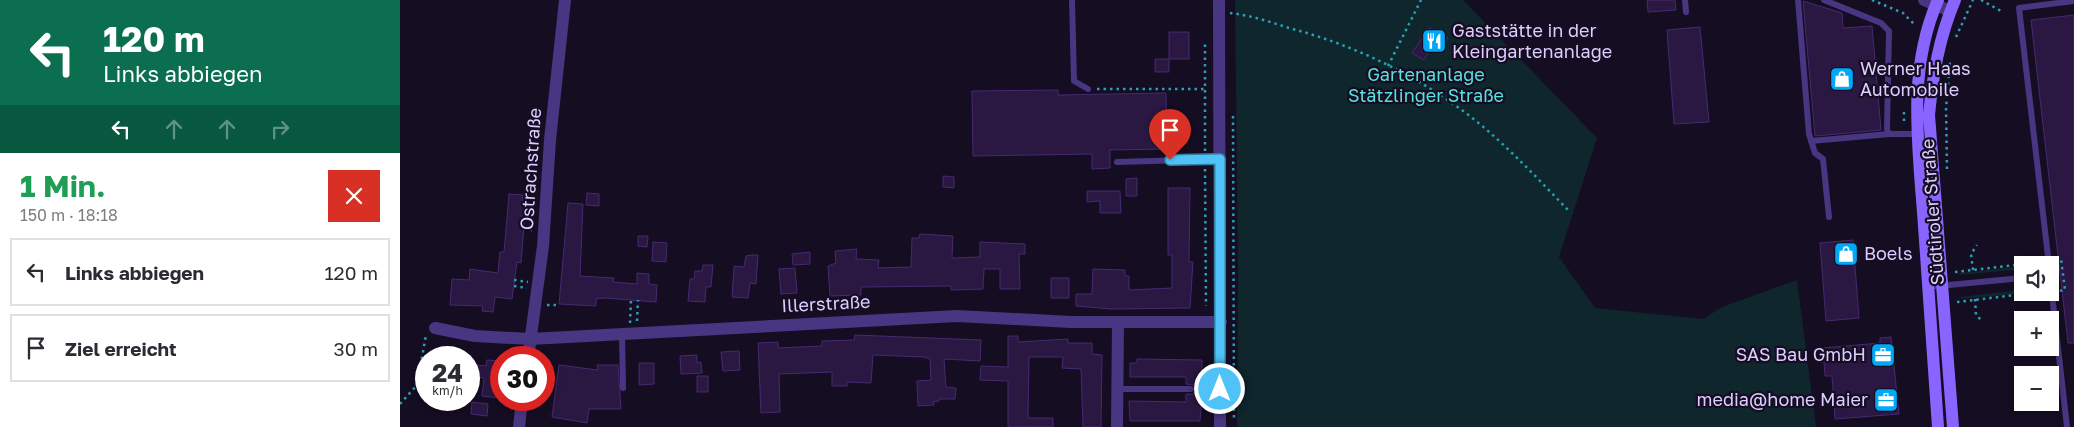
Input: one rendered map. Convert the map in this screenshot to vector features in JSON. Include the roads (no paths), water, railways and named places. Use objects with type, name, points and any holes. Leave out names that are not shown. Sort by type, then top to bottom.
[{"type":"main road","name":"Südtiroler Straße","points":[[1932,2],[1920,64],[1917,134],[1938,427]]},
{"type":"main road","name":"Südtiroler Straße","points":[[1953,6],[1934,66],[1930,115],[1949,286],[1953,427]]},
{"type":"street","name":"Ostrachstraße","points":[[529,346],[543,246],[550,140],[565,0]]},
{"type":"street","points":[[1932,2],[1953,6]]},
{"type":"street","points":[[1219,6],[1220,427]]},
{"type":"street","name":"Illerstraße","points":[[435,328],[475,336],[530,340],[951,316],[1118,323],[1220,322]]},
{"type":"street","points":[[1117,427],[1118,323]]},
{"type":"street","points":[[519,427],[521,411]]},
{"type":"lane","points":[[1072,0],[1074,81],[1088,89]]},
{"type":"lane","points":[[1685,0],[1686,12]]},
{"type":"lane","points":[[1798,0],[1811,141],[1816,153],[1823,159],[1829,217]]},
{"type":"lane","points":[[1824,0],[1881,23],[1889,31],[1887,120],[1889,134]]},
{"type":"lane","points":[[2048,256],[2020,8],[2074,1]]},
{"type":"lane","points":[[1811,141],[1889,134],[1917,134]]},
{"type":"lane","points":[[1117,162],[1220,159]]},
{"type":"lane","points":[[1928,287],[2014,279]]},
{"type":"lane","points":[[2053,301],[2067,427]]},
{"type":"lane","points":[[623,388],[629,334]]},
{"type":"lane","points":[[1117,389],[1192,389]]},
{"type":"lane","points":[[1202,389],[1220,389]]},
{"type":"place","name":"Gaststätte in der Kleingartenanlage","points":[[1434,41]]},
{"type":"place","name":"Werner Haas Automobile","points":[[1842,79]]},
{"type":"place","name":"Boels","points":[[1846,254]]},
{"type":"place","name":"SAS Bau GmbH","points":[[1883,355]]},
{"type":"place","name":"media@home Maier","points":[[1886,400]]},
{"type":"park label","name":"Gartenanlage Stätzlinger Straße","points":[[1426,85]]}]
